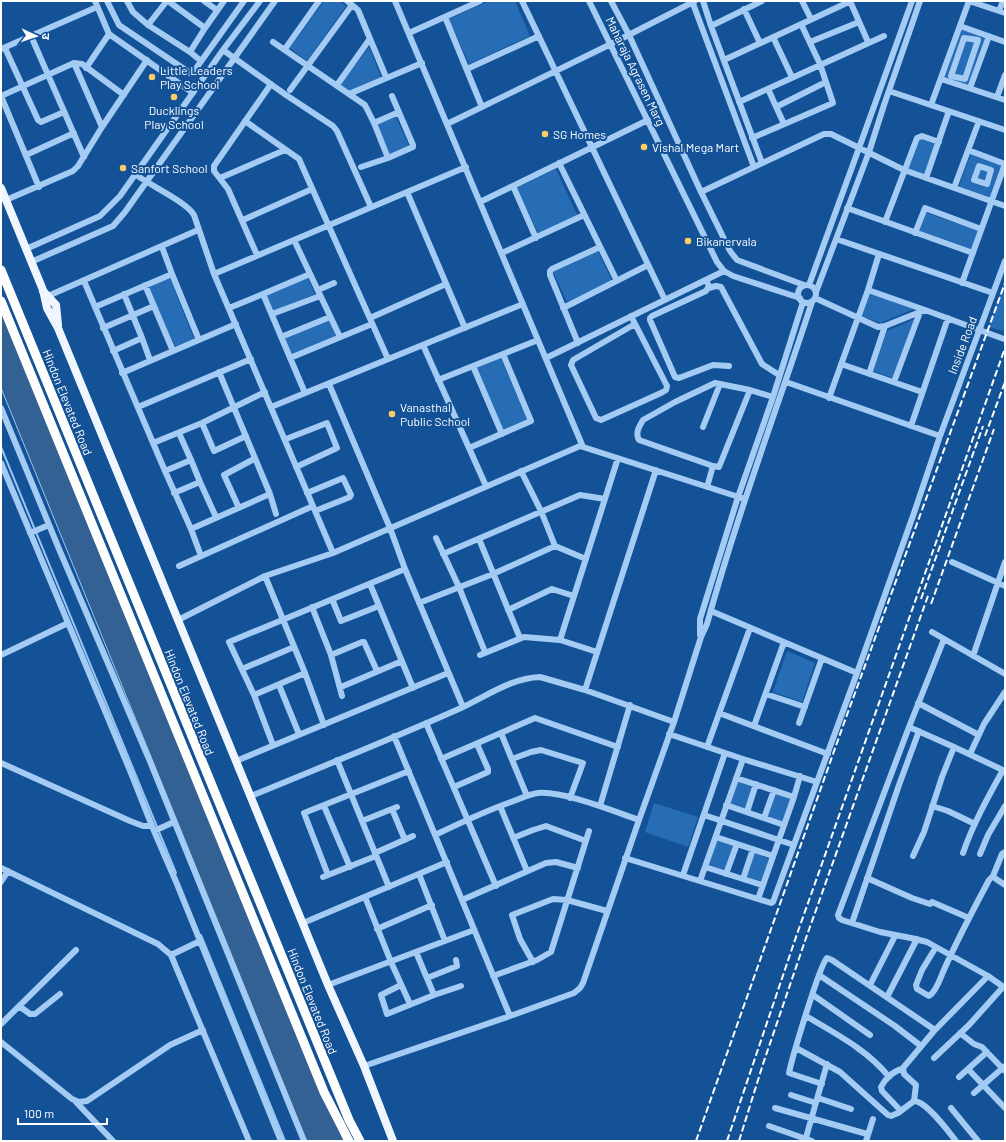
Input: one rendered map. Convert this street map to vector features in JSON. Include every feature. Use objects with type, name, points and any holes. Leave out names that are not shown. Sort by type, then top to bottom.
[{"type":"highway","name":"Hindon Elevated Road","points":[[1,270],[235,844],[349,1120],[360,1141]]},
{"type":"highway","name":"Hindon Elevated Road","points":[[1,301],[324,1092],[349,1141]]},
{"type":"main road","points":[[1,188],[31,262],[46,293],[47,308],[58,328],[302,923],[364,1066],[393,1141]]},
{"type":"street","points":[[107,1],[119,25],[190,73],[194,72],[243,1],[255,9]]},
{"type":"street","points":[[127,1],[133,12],[148,25],[190,52],[201,61]]},
{"type":"street","points":[[148,25],[168,1],[205,28]]},
{"type":"street","points":[[204,1],[217,10]]},
{"type":"street","points":[[190,52],[224,1]]},
{"type":"street","points":[[26,249],[100,216],[120,196],[223,50],[260,1]]},
{"type":"street","points":[[31,262],[113,226],[125,212],[275,1]]},
{"type":"street","points":[[285,49],[319,1]]},
{"type":"street","points":[[395,1],[583,447]]},
{"type":"street","points":[[409,33],[480,1]]},
{"type":"street","points":[[522,1],[665,300]]},
{"type":"street","name":"Maharaja Agrasen Marg","points":[[589,1],[717,262],[724,271]]},
{"type":"street","name":"Maharaja Agrasen Marg","points":[[611,1],[629,35],[701,192],[730,251],[737,260],[806,285]]},
{"type":"street","points":[[448,124],[629,35],[693,1],[754,168]]},
{"type":"street","points":[[703,1],[762,163]]},
{"type":"street","points":[[711,26],[762,1]]},
{"type":"street","points":[[802,1],[811,19]]},
{"type":"street","points":[[724,60],[850,1],[868,42]]},
{"type":"street","points":[[700,637],[700,620],[738,497],[780,375],[801,300],[799,292],[806,285],[876,103],[912,1]]},
{"type":"street","points":[[364,1066],[574,993],[580,988],[586,978],[625,858],[674,722],[700,637],[707,624],[745,499],[814,297],[869,152],[920,1]]},
{"type":"street","points":[[931,105],[969,1],[1002,12],[1003,1]]},
{"type":"street","points":[[290,90],[349,3],[358,10],[369,40],[386,78]]},
{"type":"street","points":[[64,112],[39,122],[23,86],[3,48],[96,4],[109,34],[193,93]]},
{"type":"street","points":[[744,9],[760,42]]},
{"type":"street","points":[[445,17],[482,107]]},
{"type":"street","points":[[810,42],[859,22]]},
{"type":"street","points":[[752,138],[833,103],[820,64],[801,24]]},
{"type":"street","points":[[960,26],[1005,42]]},
{"type":"street","points":[[86,68],[109,34]]},
{"type":"street","points":[[31,36],[84,157]]},
{"type":"street","points":[[467,70],[539,36]]},
{"type":"street","points":[[739,102],[884,36]]},
{"type":"street","points":[[970,88],[989,36]]},
{"type":"street","points":[[773,37],[792,77]]},
{"type":"street","points":[[964,38],[978,40],[966,79],[951,76],[964,38]]},
{"type":"street","points":[[337,85],[369,40]]},
{"type":"street","points":[[274,42],[337,85],[366,107],[374,122],[388,158]]},
{"type":"street","points":[[223,50],[335,128],[371,207]]},
{"type":"street","points":[[6,200],[73,171],[84,157],[102,127],[147,60]]},
{"type":"street","points":[[39,186],[1,96],[74,63],[82,64],[124,95]]},
{"type":"street","points":[[74,63],[102,127]]},
{"type":"street","points":[[349,94],[422,63]]},
{"type":"street","points":[[997,97],[1005,75]]},
{"type":"street","points":[[941,79],[1005,100]]},
{"type":"street","points":[[257,255],[243,220],[228,189],[214,171],[214,166],[271,84]]},
{"type":"street","points":[[776,107],[822,84]]},
{"type":"street","points":[[768,89],[784,124]]},
{"type":"street","points":[[889,91],[1005,130]]},
{"type":"street","points":[[361,167],[411,149],[414,145],[392,96]]},
{"type":"street","points":[[876,103],[884,105]]},
{"type":"street","points":[[926,178],[950,111]]},
{"type":"street","points":[[374,122],[399,112]]},
{"type":"street","points":[[480,202],[648,120]]},
{"type":"street","points":[[954,188],[979,121]]},
{"type":"street","points":[[245,122],[299,159],[388,359]]},
{"type":"street","points":[[26,155],[74,133]]},
{"type":"street","points":[[701,192],[824,134],[831,134],[904,170],[1005,206]]},
{"type":"street","points":[[885,222],[916,138],[922,136],[939,142]]},
{"type":"street","points":[[220,178],[285,150]]},
{"type":"street","points":[[962,283],[1004,164],[968,150]]},
{"type":"street","points":[[559,163],[617,281]]},
{"type":"street","points":[[214,274],[466,167]]},
{"type":"street","points":[[135,174],[188,207],[194,214],[198,230],[214,274],[286,439],[296,467],[333,553]]},
{"type":"street","points":[[513,186],[536,238]]},
{"type":"street","points":[[243,220],[312,189]]},
{"type":"street","points":[[407,192],[464,328]]},
{"type":"street","points":[[847,208],[973,254]]},
{"type":"street","points":[[915,233],[925,208],[981,229]]},
{"type":"street","points":[[502,253],[584,216]]},
{"type":"street","points":[[46,293],[84,281],[198,230]]},
{"type":"street","points":[[836,239],[993,294]]},
{"type":"street","points":[[294,240],[340,337]]},
{"type":"street","points":[[162,247],[199,340]]},
{"type":"street","points":[[578,342],[563,308],[550,275],[550,271],[600,247]]},
{"type":"street","points":[[829,398],[880,254]]},
{"type":"street","name":"Inside Road","points":[[758,899],[771,903],[774,902],[857,673],[939,438],[1005,260]]},
{"type":"street","points":[[563,308],[648,265]]},
{"type":"street","points":[[546,358],[724,271],[733,276],[806,303],[814,297]]},
{"type":"street","points":[[95,307],[172,274]]},
{"type":"street","points":[[229,308],[310,274]]},
{"type":"street","points":[[706,280],[709,288]]},
{"type":"street","points":[[84,281],[174,493],[191,529],[201,556]]},
{"type":"street","points":[[272,314],[319,293],[334,283]]},
{"type":"street","points":[[290,358],[340,337],[446,284]]},
{"type":"street","points":[[145,285],[173,351]]},
{"type":"street","points":[[806,285],[813,287],[814,297]]},
{"type":"street","points":[[728,366],[713,365],[679,378],[675,377],[650,318],[706,291],[709,288],[716,286],[721,287],[762,364],[780,375]]},
{"type":"street","points":[[868,290],[922,311],[948,318],[1004,339]]},
{"type":"street","points":[[124,294],[150,360]]},
{"type":"street","points":[[263,294],[305,393]]},
{"type":"street","points":[[814,297],[878,327],[885,326],[922,311]]},
{"type":"street","points":[[271,407],[523,304]]},
{"type":"street","points":[[104,328],[154,306]]},
{"type":"street","points":[[894,382],[922,311]]},
{"type":"street","points":[[631,316],[635,324],[666,386],[666,390],[601,420],[598,420],[571,365],[571,362],[635,324]]},
{"type":"street","points":[[281,337],[330,317]]},
{"type":"street","points":[[911,426],[948,318]]},
{"type":"street","points":[[122,372],[236,324]]},
{"type":"street","points":[[869,374],[885,326]]},
{"type":"street","points":[[113,351],[142,338]]},
{"type":"street","points":[[438,380],[538,340]]},
{"type":"street","points":[[423,345],[486,486]]},
{"type":"street","points":[[469,448],[531,421],[504,354]]},
{"type":"street","points":[[138,407],[250,359]]},
{"type":"street","points":[[841,364],[922,392]]},
{"type":"street","points":[[473,366],[502,434]]},
{"type":"street","points":[[219,372],[254,459],[270,494],[276,514]]},
{"type":"street","points":[[786,382],[911,426],[939,438]]},
{"type":"street","points":[[750,390],[719,467],[639,440],[637,434],[643,420],[714,383],[750,390],[773,396]]},
{"type":"street","points":[[329,384],[390,528],[404,569],[463,707]]},
{"type":"street","points":[[703,428],[720,384]]},
{"type":"street","points":[[153,443],[202,423],[265,392]]},
{"type":"street","points":[[1,408],[46,526],[149,759],[304,1141]]},
{"type":"street","points":[[202,423],[214,451],[246,436]]},
{"type":"street","points":[[286,439],[327,423],[337,448],[296,467]]},
{"type":"street","points":[[179,433],[216,517]]},
{"type":"street","points":[[178,620],[265,576],[333,553],[580,446],[745,499]]},
{"type":"street","points":[[560,640],[618,458]]},
{"type":"street","points":[[239,508],[224,475],[254,459]]},
{"type":"street","points":[[165,471],[191,460]]},
{"type":"street","points":[[1,463],[32,532],[281,1141]]},
{"type":"street","points":[[707,487],[713,466]]},
{"type":"street","points":[[585,690],[656,470]]},
{"type":"street","points":[[521,471],[541,511],[555,546],[586,559]]},
{"type":"street","points":[[179,566],[314,509],[350,497],[351,495],[343,478],[307,492]]},
{"type":"street","points":[[174,493],[200,482]]},
{"type":"street","points":[[191,529],[270,494]]},
{"type":"street","points":[[443,554],[580,495],[605,499]]},
{"type":"street","points":[[32,532],[46,526]]},
{"type":"street","points":[[436,538],[459,587],[482,654],[520,638],[529,636],[560,640],[597,652]]},
{"type":"street","points":[[479,539],[520,638]]},
{"type":"street","points":[[419,603],[493,574],[555,546]]},
{"type":"street","points":[[952,562],[1005,586]]},
{"type":"street","points":[[973,656],[1005,562]]},
{"type":"street","points":[[273,745],[254,695],[230,642],[404,569]]},
{"type":"street","points":[[265,576],[305,673],[324,725]]},
{"type":"street","points":[[370,584],[412,688]]},
{"type":"street","points":[[508,610],[552,589],[574,596]]},
{"type":"street","points":[[332,599],[341,621],[379,606]]},
{"type":"street","points":[[312,607],[331,654],[341,687],[342,696]]},
{"type":"street","points":[[710,611],[857,673]]},
{"type":"street","points":[[1,655],[68,623]]},
{"type":"street","points":[[707,747],[750,628]]},
{"type":"street","points":[[932,632],[1005,674]]},
{"type":"street","points":[[934,1058],[1004,987],[988,976],[936,947],[917,939],[895,936],[840,919],[838,914],[908,727],[944,638]]},
{"type":"street","points":[[331,654],[364,642],[376,671]]},
{"type":"street","points":[[754,726],[784,642]]},
{"type":"street","points":[[242,669],[294,647]]},
{"type":"street","points":[[799,723],[822,658]]},
{"type":"street","points":[[341,687],[402,661]]},
{"type":"street","points":[[254,695],[305,673]]},
{"type":"street","points":[[236,761],[448,673]]},
{"type":"street","points":[[251,796],[463,707],[505,686],[522,679],[532,677],[540,677],[585,690],[674,722]]},
{"type":"street","points":[[279,685],[299,734]]},
{"type":"street","points":[[970,754],[988,718],[1005,692]]},
{"type":"street","points":[[766,694],[805,707]]},
{"type":"street","points":[[918,703],[979,735]]},
{"type":"street","points":[[600,806],[630,705]]},
{"type":"street","points":[[719,713],[828,754]]},
{"type":"street","points":[[442,759],[537,718],[618,747]]},
{"type":"street","points":[[426,723],[496,886]]},
{"type":"street","points":[[908,727],[970,754],[1004,771],[975,824],[963,853]]},
{"type":"street","points":[[852,923],[899,784],[919,731]]},
{"type":"street","points":[[501,733],[527,796]]},
{"type":"street","points":[[669,734],[742,759],[817,782]]},
{"type":"street","points":[[394,736],[510,1016]]},
{"type":"street","points":[[454,788],[488,772],[477,744]]},
{"type":"street","points":[[913,856],[924,832],[954,747]]},
{"type":"street","points":[[512,759],[541,750],[583,763],[570,798]]},
{"type":"street","points":[[682,875],[725,753]]},
{"type":"street","points":[[700,881],[742,759]]},
{"type":"street","points":[[337,760],[389,887]]},
{"type":"street","points":[[1,763],[143,826],[154,829],[174,822]]},
{"type":"street","points":[[409,771],[304,813],[326,876],[350,867],[413,836]]},
{"type":"street","points":[[625,858],[758,899],[800,776]]},
{"type":"street","points":[[736,778],[794,797]]},
{"type":"street","points":[[747,812],[756,784]]},
{"type":"street","points":[[764,818],[774,790]]},
{"type":"street","points":[[435,835],[531,794],[544,793],[600,806],[639,820]]},
{"type":"street","points":[[726,805],[784,824]]},
{"type":"street","points":[[324,806],[350,867]]},
{"type":"street","points":[[500,806],[527,872]]},
{"type":"street","points":[[932,806],[948,811],[975,824]]},
{"type":"street","points":[[980,854],[988,835],[1005,806]]},
{"type":"street","points":[[362,821],[395,808],[405,840]]},
{"type":"street","points":[[704,815],[794,845]]},
{"type":"street","points":[[513,838],[546,826],[586,841]]},
{"type":"street","points":[[493,976],[533,962],[551,952],[589,831]]},
{"type":"street","points":[[716,837],[773,856]]},
{"type":"street","points":[[726,874],[737,844]]},
{"type":"street","points":[[743,879],[753,849]]},
{"type":"street","points":[[936,947],[922,970],[916,984],[916,988],[929,996],[932,994],[969,918],[993,876],[1002,854],[1005,852]]},
{"type":"street","points":[[302,923],[447,862]]},
{"type":"street","points":[[462,900],[550,862],[556,862],[578,868]]},
{"type":"street","points":[[705,867],[762,885]]},
{"type":"street","points":[[1,868],[158,944],[171,955],[249,1141]]},
{"type":"street","points":[[1,882],[8,872]]},
{"type":"street","points":[[419,874],[445,942]]},
{"type":"street","points":[[993,876],[1005,885]]},
{"type":"street","points":[[867,878],[912,898],[930,904],[932,902],[969,918]]},
{"type":"street","points":[[365,897],[377,929],[410,1004]]},
{"type":"street","points":[[533,962],[520,939],[512,914],[553,899],[567,900],[607,911]]},
{"type":"street","points":[[377,929],[432,905]]},
{"type":"street","points":[[328,985],[474,930]]},
{"type":"street","points":[[870,985],[895,936]]},
{"type":"street","points":[[887,997],[917,939]]},
{"type":"street","points":[[171,955],[200,941]]},
{"type":"street","points":[[1,1024],[76,950]]},
{"type":"street","points":[[416,952],[434,995]]},
{"type":"street","points":[[822,1084],[789,1073],[819,975],[824,961],[829,958],[935,1030]]},
{"type":"street","points":[[427,978],[457,966],[456,960]]},
{"type":"street","points":[[819,975],[895,1026],[921,1046]]},
{"type":"street","points":[[901,1111],[881,1090],[882,1084],[895,1071],[902,1069],[935,1030],[988,976]]},
{"type":"street","points":[[401,985],[381,995],[387,1014],[410,1004],[461,986]]},
{"type":"street","points":[[19,1006],[30,1014],[35,1014],[60,994]]},
{"type":"street","points":[[813,995],[870,1035]]},
{"type":"street","points":[[806,1016],[860,1051],[879,1065],[889,1077]]},
{"type":"street","points":[[76,1102],[87,1100],[170,1045],[203,1030]]},
{"type":"street","points":[[960,1033],[974,1044],[981,1046],[1004,1068],[974,1093]]},
{"type":"street","points":[[1,1042],[76,1102],[113,1141]]},
{"type":"street","points":[[796,1048],[828,1064],[852,1082],[885,1114],[891,1116],[901,1111],[914,1101],[916,1085],[904,1074],[902,1069]]},
{"type":"street","points":[[959,1077],[987,1052]]},
{"type":"street","points":[[805,1140],[828,1064]]},
{"type":"street","points":[[968,1069],[1005,1108]]},
{"type":"street","points":[[791,1095],[851,1109]]},
{"type":"street","points":[[914,1101],[918,1101],[926,1107],[956,1141]]},
{"type":"street","points":[[774,1108],[867,1134]]},
{"type":"street","points":[[951,1108],[978,1141]]},
{"type":"street","points":[[866,1141],[873,1119]]},
{"type":"street","points":[[768,1126],[805,1140],[812,1141]]},
{"type":"shaded area","points":[[324,1],[340,1],[346,6],[307,61],[290,48]]},
{"type":"shaded area","points":[[489,1],[515,1],[530,36],[469,64],[449,19]]},
{"type":"shaded area","points":[[961,29],[985,38],[968,86],[944,77]]},
{"type":"shaded area","points":[[369,47],[381,77],[350,92],[340,84]]},
{"type":"shaded area","points":[[396,117],[409,146],[390,155],[377,125]]},
{"type":"shaded area","points":[[918,137],[936,144],[925,175],[906,168]]},
{"type":"shaded area","points":[[971,153],[1003,165],[991,198],[959,186]]},
{"type":"shaded area","points":[[556,169],[577,215],[538,233],[517,188]]},
{"type":"shaded area","points":[[925,212],[980,232],[973,250],[918,230]]},
{"type":"shaded area","points":[[598,251],[612,281],[567,302],[553,272]]},
{"type":"shaded area","points":[[170,278],[194,339],[174,347],[149,287]]},
{"type":"shaded area","points":[[308,278],[315,294],[273,311],[266,295]]},
{"type":"shaded area","points":[[1005,280],[1005,325],[1003,331],[988,327]]},
{"type":"shaded area","points":[[869,293],[914,309],[880,323],[861,316]]},
{"type":"shaded area","points":[[1,303],[207,796],[344,1141],[307,1141],[297,1121],[249,998],[1,388]]},
{"type":"shaded area","points":[[915,319],[893,378],[873,371],[887,331]]},
{"type":"shaded area","points":[[329,320],[336,337],[291,355],[284,339]]},
{"type":"shaded area","points":[[501,358],[527,420],[503,430],[477,368]]},
{"type":"shaded area","points":[[787,651],[815,663],[802,702],[773,692]]},
{"type":"shaded area","points":[[738,780],[754,786],[746,810],[730,804]]},
{"type":"shaded area","points":[[775,792],[791,798],[783,822],[767,817]]},
{"type":"shaded area","points":[[654,803],[698,817],[688,847],[645,832]]},
{"type":"shaded area","points":[[717,840],[734,846],[725,870],[709,865]]},
{"type":"shaded area","points":[[754,853],[770,859],[761,883],[745,877]]},
{"type":"waterway","points":[[1,447],[176,873]]},
{"type":"waterway","points":[[201,935],[285,1141]]},
{"type":"railway","points":[[696,1141],[844,723],[1005,283]]},
{"type":"railway","points":[[727,1141],[797,934],[1005,348]]},
{"type":"railway","points":[[985,436],[1005,382]]},
{"type":"railway","points":[[921,599],[983,426]]},
{"type":"railway","points":[[931,604],[994,429]]},
{"type":"railway","points":[[739,1141],[763,1064],[806,938],[929,593]]},
{"type":"place","name":"Little Leaders Play School","points":[[152,77]]},
{"type":"place","name":"Ducklings Play School","points":[[174,97]]},
{"type":"place","name":"SG Homes","points":[[545,134]]},
{"type":"place","name":"Vishal Mega Mart","points":[[644,147]]},
{"type":"place","name":"Sanfort School","points":[[123,168]]},
{"type":"place","name":"Bikanervala","points":[[688,241]]},
{"type":"place","name":"Vanasthal Public School","points":[[392,414]]}]
